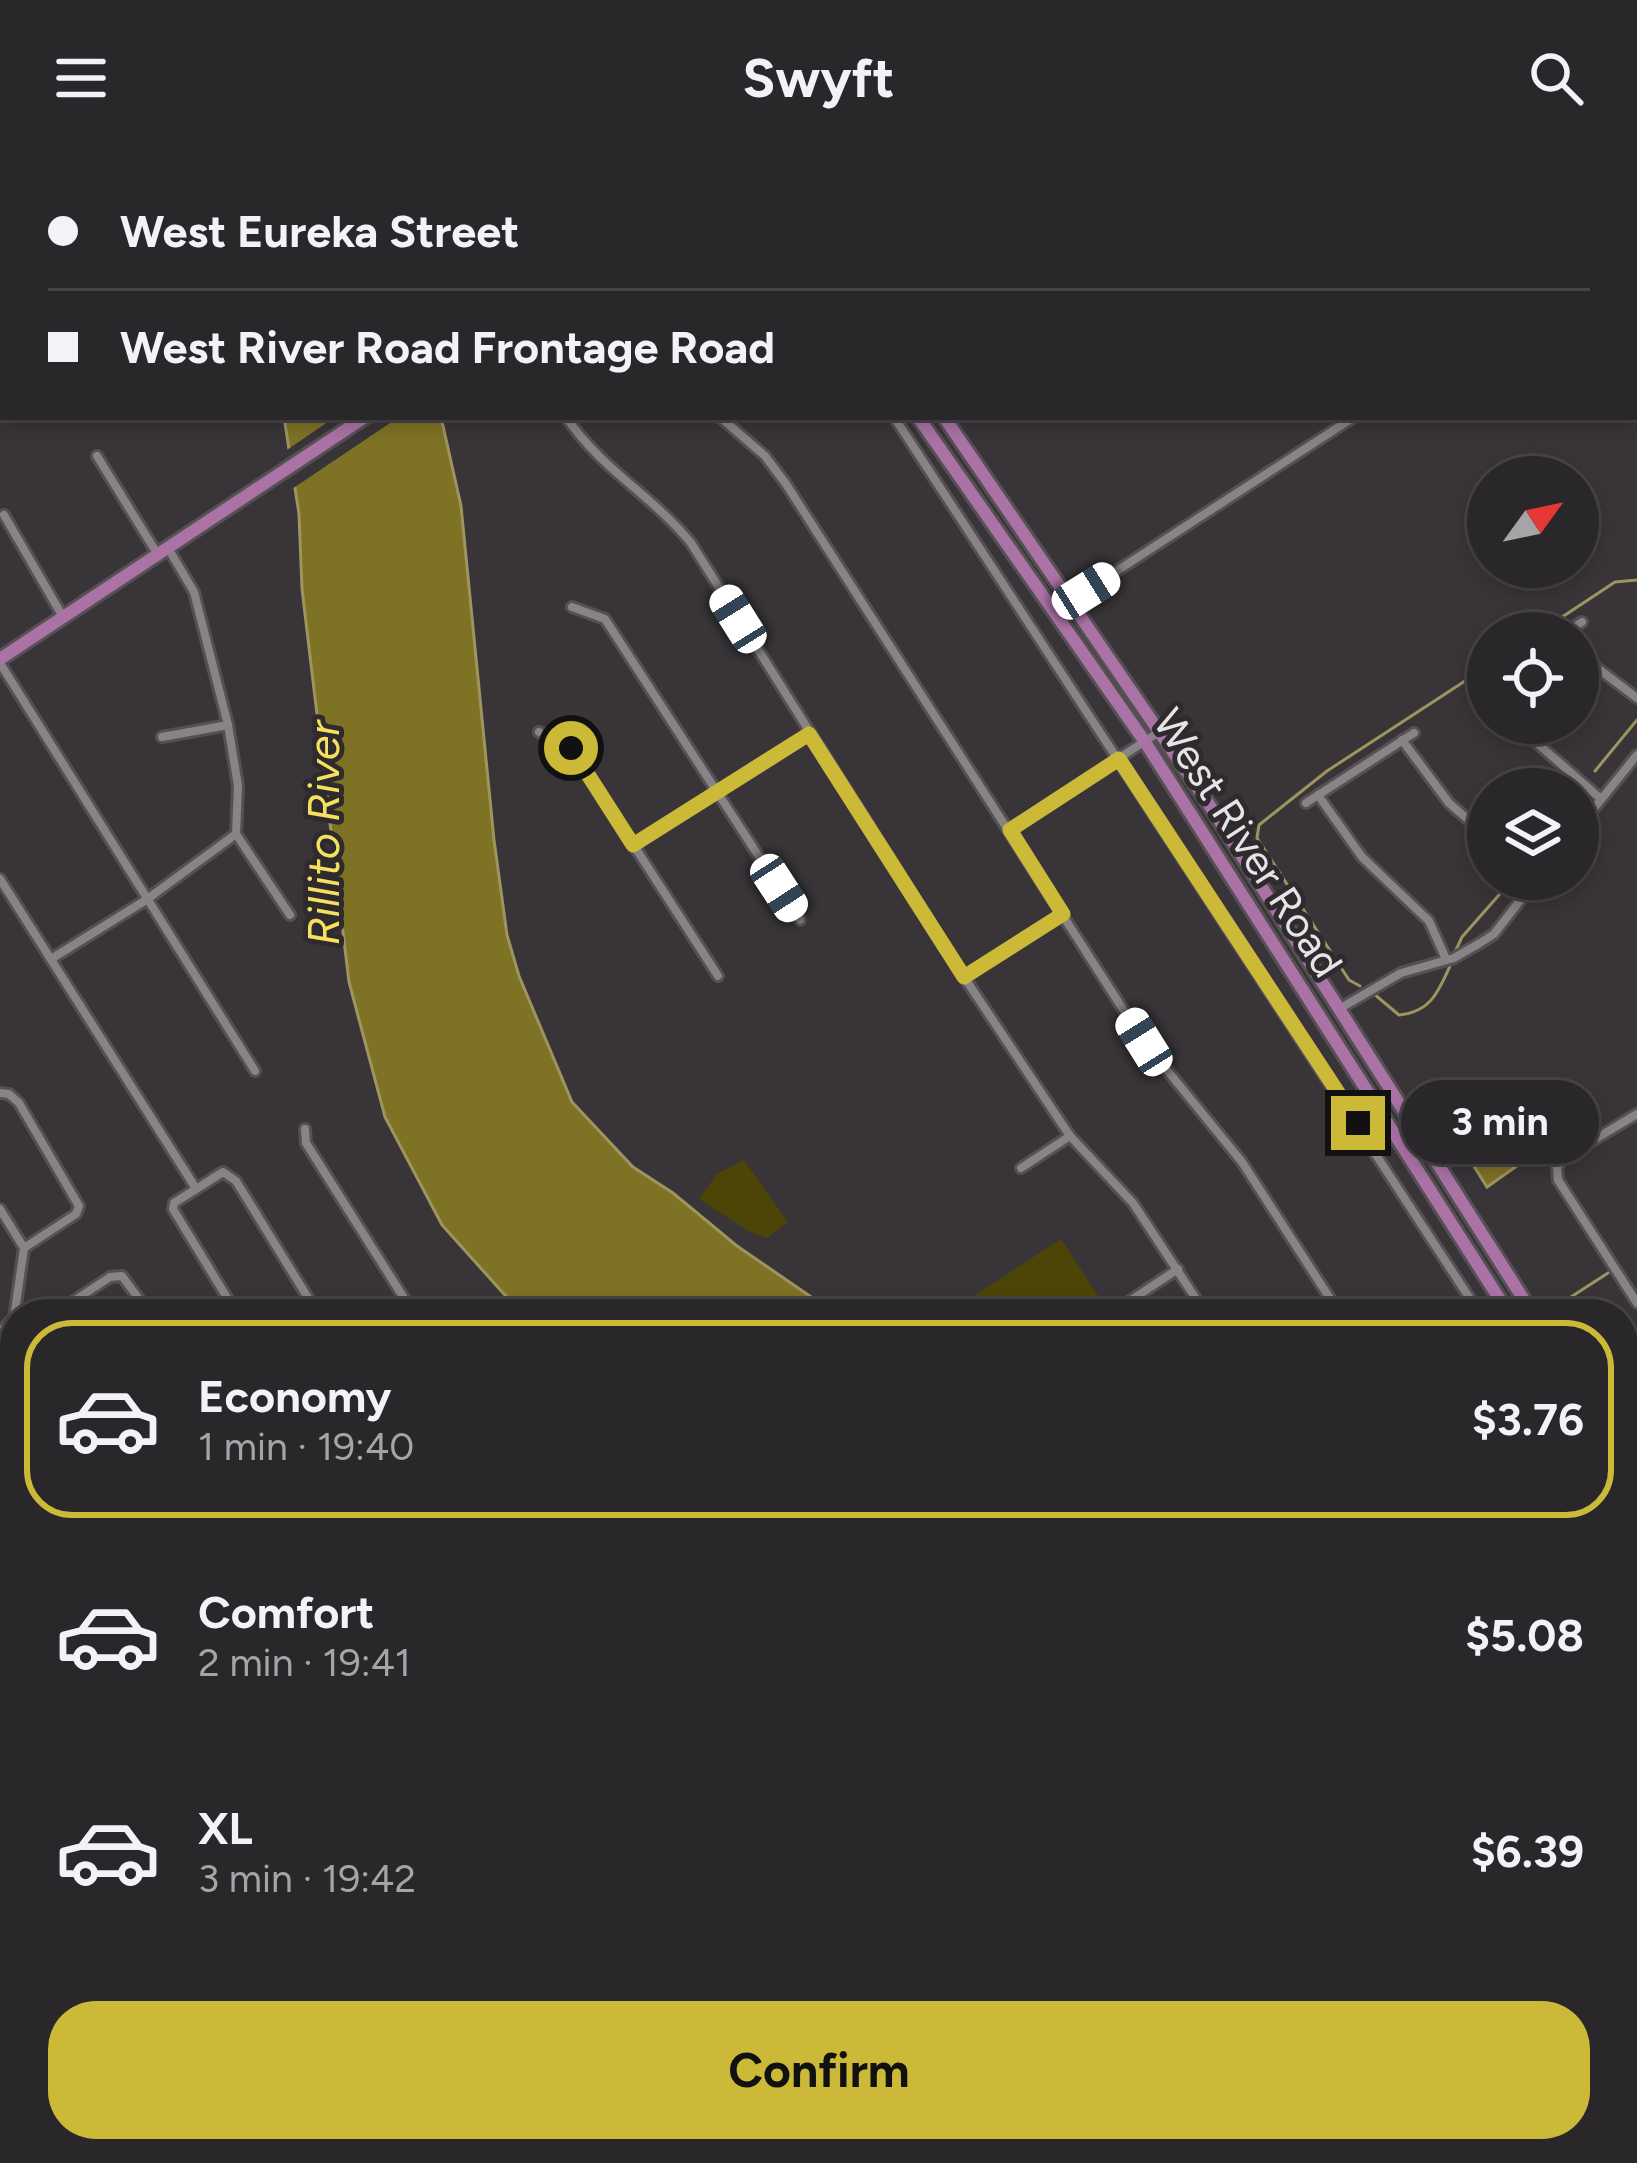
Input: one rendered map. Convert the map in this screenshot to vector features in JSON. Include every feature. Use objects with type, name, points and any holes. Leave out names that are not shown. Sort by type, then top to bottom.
[{"type":"main road","points":[[0,661],[360,420]]},
{"type":"main road","name":"West River Road","points":[[920,420],[1145,742],[1499,1299]]},
{"type":"main road","name":"West River Road","points":[[946,420],[1161,731],[1522,1299]]},
{"type":"street","points":[[568,420],[604,463],[686,537],[1070,1136],[1132,1203],[1197,1299]]},
{"type":"street","points":[[723,420],[765,456],[786,484],[1144,1042],[1242,1162],[1330,1299]]},
{"type":"street","points":[[896,420],[1470,1299]]},
{"type":"street","points":[[1072,600],[1349,420]]},
{"type":"street","points":[[97,456],[194,592],[229,725],[238,785],[236,834],[290,915]]},
{"type":"street","points":[[4,515],[63,616]]},
{"type":"street","points":[[572,607],[605,619],[800,920]]},
{"type":"street","points":[[0,661],[255,1071]]},
{"type":"street","points":[[1599,669],[1637,698]]},
{"type":"street","points":[[162,737],[229,725]]},
{"type":"street","points":[[1010,830],[1161,731]]},
{"type":"street","points":[[539,732],[571,748],[718,976]]},
{"type":"street","points":[[1306,803],[1414,733]]},
{"type":"street","points":[[633,845],[809,734]]},
{"type":"street","points":[[1402,740],[1448,803],[1467,820]]},
{"type":"street","points":[[1538,744],[1601,799]]},
{"type":"street","points":[[1599,802],[1637,755]]},
{"type":"street","points":[[1318,795],[1362,857],[1429,921],[1446,959]]},
{"type":"street","points":[[51,959],[146,900],[236,834]]},
{"type":"street","points":[[0,879],[195,1187]]},
{"type":"street","points":[[1338,1010],[1401,973],[1463,954],[1494,934],[1521,900]]},
{"type":"street","points":[[964,977],[1063,914]]},
{"type":"street","points":[[0,1093],[10,1094],[19,1103],[79,1206],[76,1214],[24,1249]]},
{"type":"street","points":[[1634,1299],[1553,1166],[1637,1114]]},
{"type":"street","points":[[305,1129],[306,1143],[405,1299]]},
{"type":"street","points":[[1021,1168],[1070,1136]]},
{"type":"street","points":[[227,1299],[173,1209],[195,1187],[228,1174],[308,1299]]},
{"type":"street","points":[[0,1209],[24,1249],[17,1299]]},
{"type":"street","points":[[1133,1299],[1178,1269]]},
{"type":"street","points":[[77,1299],[110,1277],[122,1276],[139,1299]]},
{"type":"shaded area","points":[[284,420],[442,420],[461,506],[507,935],[519,976],[572,1102],[633,1167],[814,1299],[509,1299],[442,1225],[385,1117],[349,982],[302,589],[299,514]]},
{"type":"shaded area","points":[[1513,1128],[1531,1156],[1487,1187],[1467,1155]]},
{"type":"shaded area","points":[[744,1160],[788,1222],[767,1238],[699,1199],[717,1174]]},
{"type":"shaded area","points":[[1061,1239],[1100,1299],[969,1299]]},
{"type":"pier","points":[[331,420],[395,420],[289,491],[284,452]]},
{"type":"waterway","points":[[1570,612],[1615,582],[1637,580]]},
{"type":"waterway","points":[[1360,986],[1349,980],[1257,838],[1259,825],[1327,771],[1467,680]]},
{"type":"waterway","points":[[1597,768],[1637,720]]},
{"type":"waterway","points":[[1456,950],[1495,900]]},
{"type":"waterway","points":[[1374,994],[1399,1015],[1410,1013],[1432,999],[1450,966]]},
{"type":"waterway","points":[[1568,1299],[1608,1273]]},
{"type":"route","points":[[571,748],[633,845],[809,734],[964,977],[1063,914],[1010,830],[1119,759],[1358,1123]]},
{"type":"water label","name":"Rillito River","points":[[323,833]]}]
